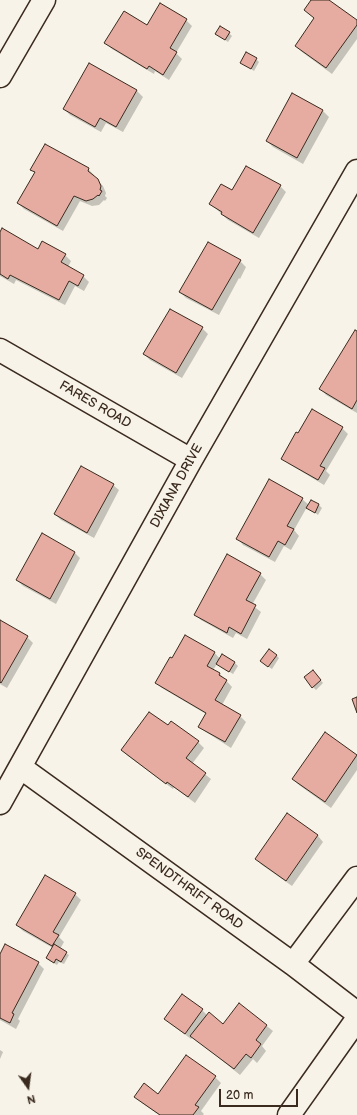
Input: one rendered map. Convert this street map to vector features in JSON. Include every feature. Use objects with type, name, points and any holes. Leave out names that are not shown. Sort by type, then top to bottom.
[{"type":"street","points":[[0,76],[44,0]]},
{"type":"street","name":"DIXIANA DRIVE","points":[[0,803],[191,460],[357,171]]},
{"type":"street","name":"FARES ROAD","points":[[0,350],[191,460]]},
{"type":"street","name":"SPENDTHRIFT ROAD","points":[[20,767],[293,964],[357,1013]]},
{"type":"street","points":[[293,964],[357,878]]},
{"type":"street","points":[[289,1115],[357,1019]]},
{"type":"building","points":[[311,0],[329,0],[357,20],[357,25],[326,68],[295,46],[314,18],[304,10]]},
{"type":"building","points":[[160,3],[187,19],[170,48],[177,52],[163,75],[149,66],[147,69],[104,43],[124,11],[147,25]]},
{"type":"building","points":[[220,26],[230,32],[225,40],[215,34]]},
{"type":"building","points":[[246,52],[257,58],[251,69],[240,63]]},
{"type":"building","points":[[89,63],[137,90],[116,127],[100,118],[95,127],[63,109]]},
{"type":"building","points":[[292,93],[323,110],[297,158],[266,141]]},
{"type":"building","points":[[45,144],[89,168],[88,171],[98,179],[101,186],[100,190],[102,191],[99,196],[98,195],[93,199],[86,201],[74,196],[57,226],[17,203],[35,172],[30,170]]},
{"type":"building","points":[[246,166],[281,185],[253,233],[221,214],[222,212],[209,204],[221,184],[232,190]]},
{"type":"building","points":[[2,228],[38,249],[42,241],[66,254],[61,262],[84,275],[78,286],[69,281],[59,300],[10,275],[8,279],[0,274],[0,232]]},
{"type":"building","points":[[208,242],[241,260],[212,310],[179,292]]},
{"type":"building","points":[[170,309],[203,327],[176,373],[143,354]]},
{"type":"building","points":[[355,330],[357,331],[357,400],[352,409],[319,389]]},
{"type":"building","points":[[312,409],[343,427],[320,466],[325,468],[318,480],[281,459],[296,432],[298,433]]},
{"type":"building","points":[[81,466],[114,484],[87,533],[54,514]]},
{"type":"building","points":[[269,479],[303,498],[287,526],[294,529],[285,545],[278,541],[269,557],[236,539]]},
{"type":"building","points":[[311,500],[319,504],[315,513],[306,508]]},
{"type":"building","points":[[42,533],[75,552],[50,599],[16,580]]},
{"type":"building","points":[[227,554],[261,573],[246,600],[256,605],[241,634],[229,627],[227,633],[194,615]]},
{"type":"building","points":[[0,620],[28,636],[1,683],[0,682]]},
{"type":"building","points":[[185,635],[215,652],[207,666],[220,673],[219,675],[227,680],[215,700],[241,715],[225,742],[198,727],[206,713],[155,683]]},
{"type":"building","points":[[269,649],[277,655],[268,667],[260,661]]},
{"type":"building","points":[[222,654],[235,662],[229,672],[216,664]]},
{"type":"building","points":[[313,670],[321,680],[312,688],[304,677]]},
{"type":"building","points":[[357,697],[357,713],[352,699]]},
{"type":"building","points":[[149,712],[168,725],[171,721],[199,741],[186,758],[206,773],[188,797],[167,782],[166,784],[121,750]]},
{"type":"building","points":[[325,732],[357,755],[325,802],[292,779]]},
{"type":"building","points":[[287,813],[318,835],[286,881],[255,859]]},
{"type":"building","points":[[45,875],[76,893],[53,932],[59,935],[52,946],[16,925]]},
{"type":"building","points":[[5,944],[39,962],[12,1013],[14,1014],[10,1023],[0,1018],[0,954]]},
{"type":"building","points":[[54,944],[67,952],[61,962],[56,959],[54,963],[46,958]]},
{"type":"building","points":[[182,994],[203,1009],[185,1034],[164,1019]]},
{"type":"building","points":[[239,1003],[267,1025],[256,1040],[261,1044],[251,1058],[246,1054],[234,1069],[190,1036],[209,1012],[223,1024]]},
{"type":"building","points":[[186,1055],[216,1076],[195,1105],[199,1107],[193,1115],[160,1115],[134,1097],[144,1083],[158,1094]]}]
